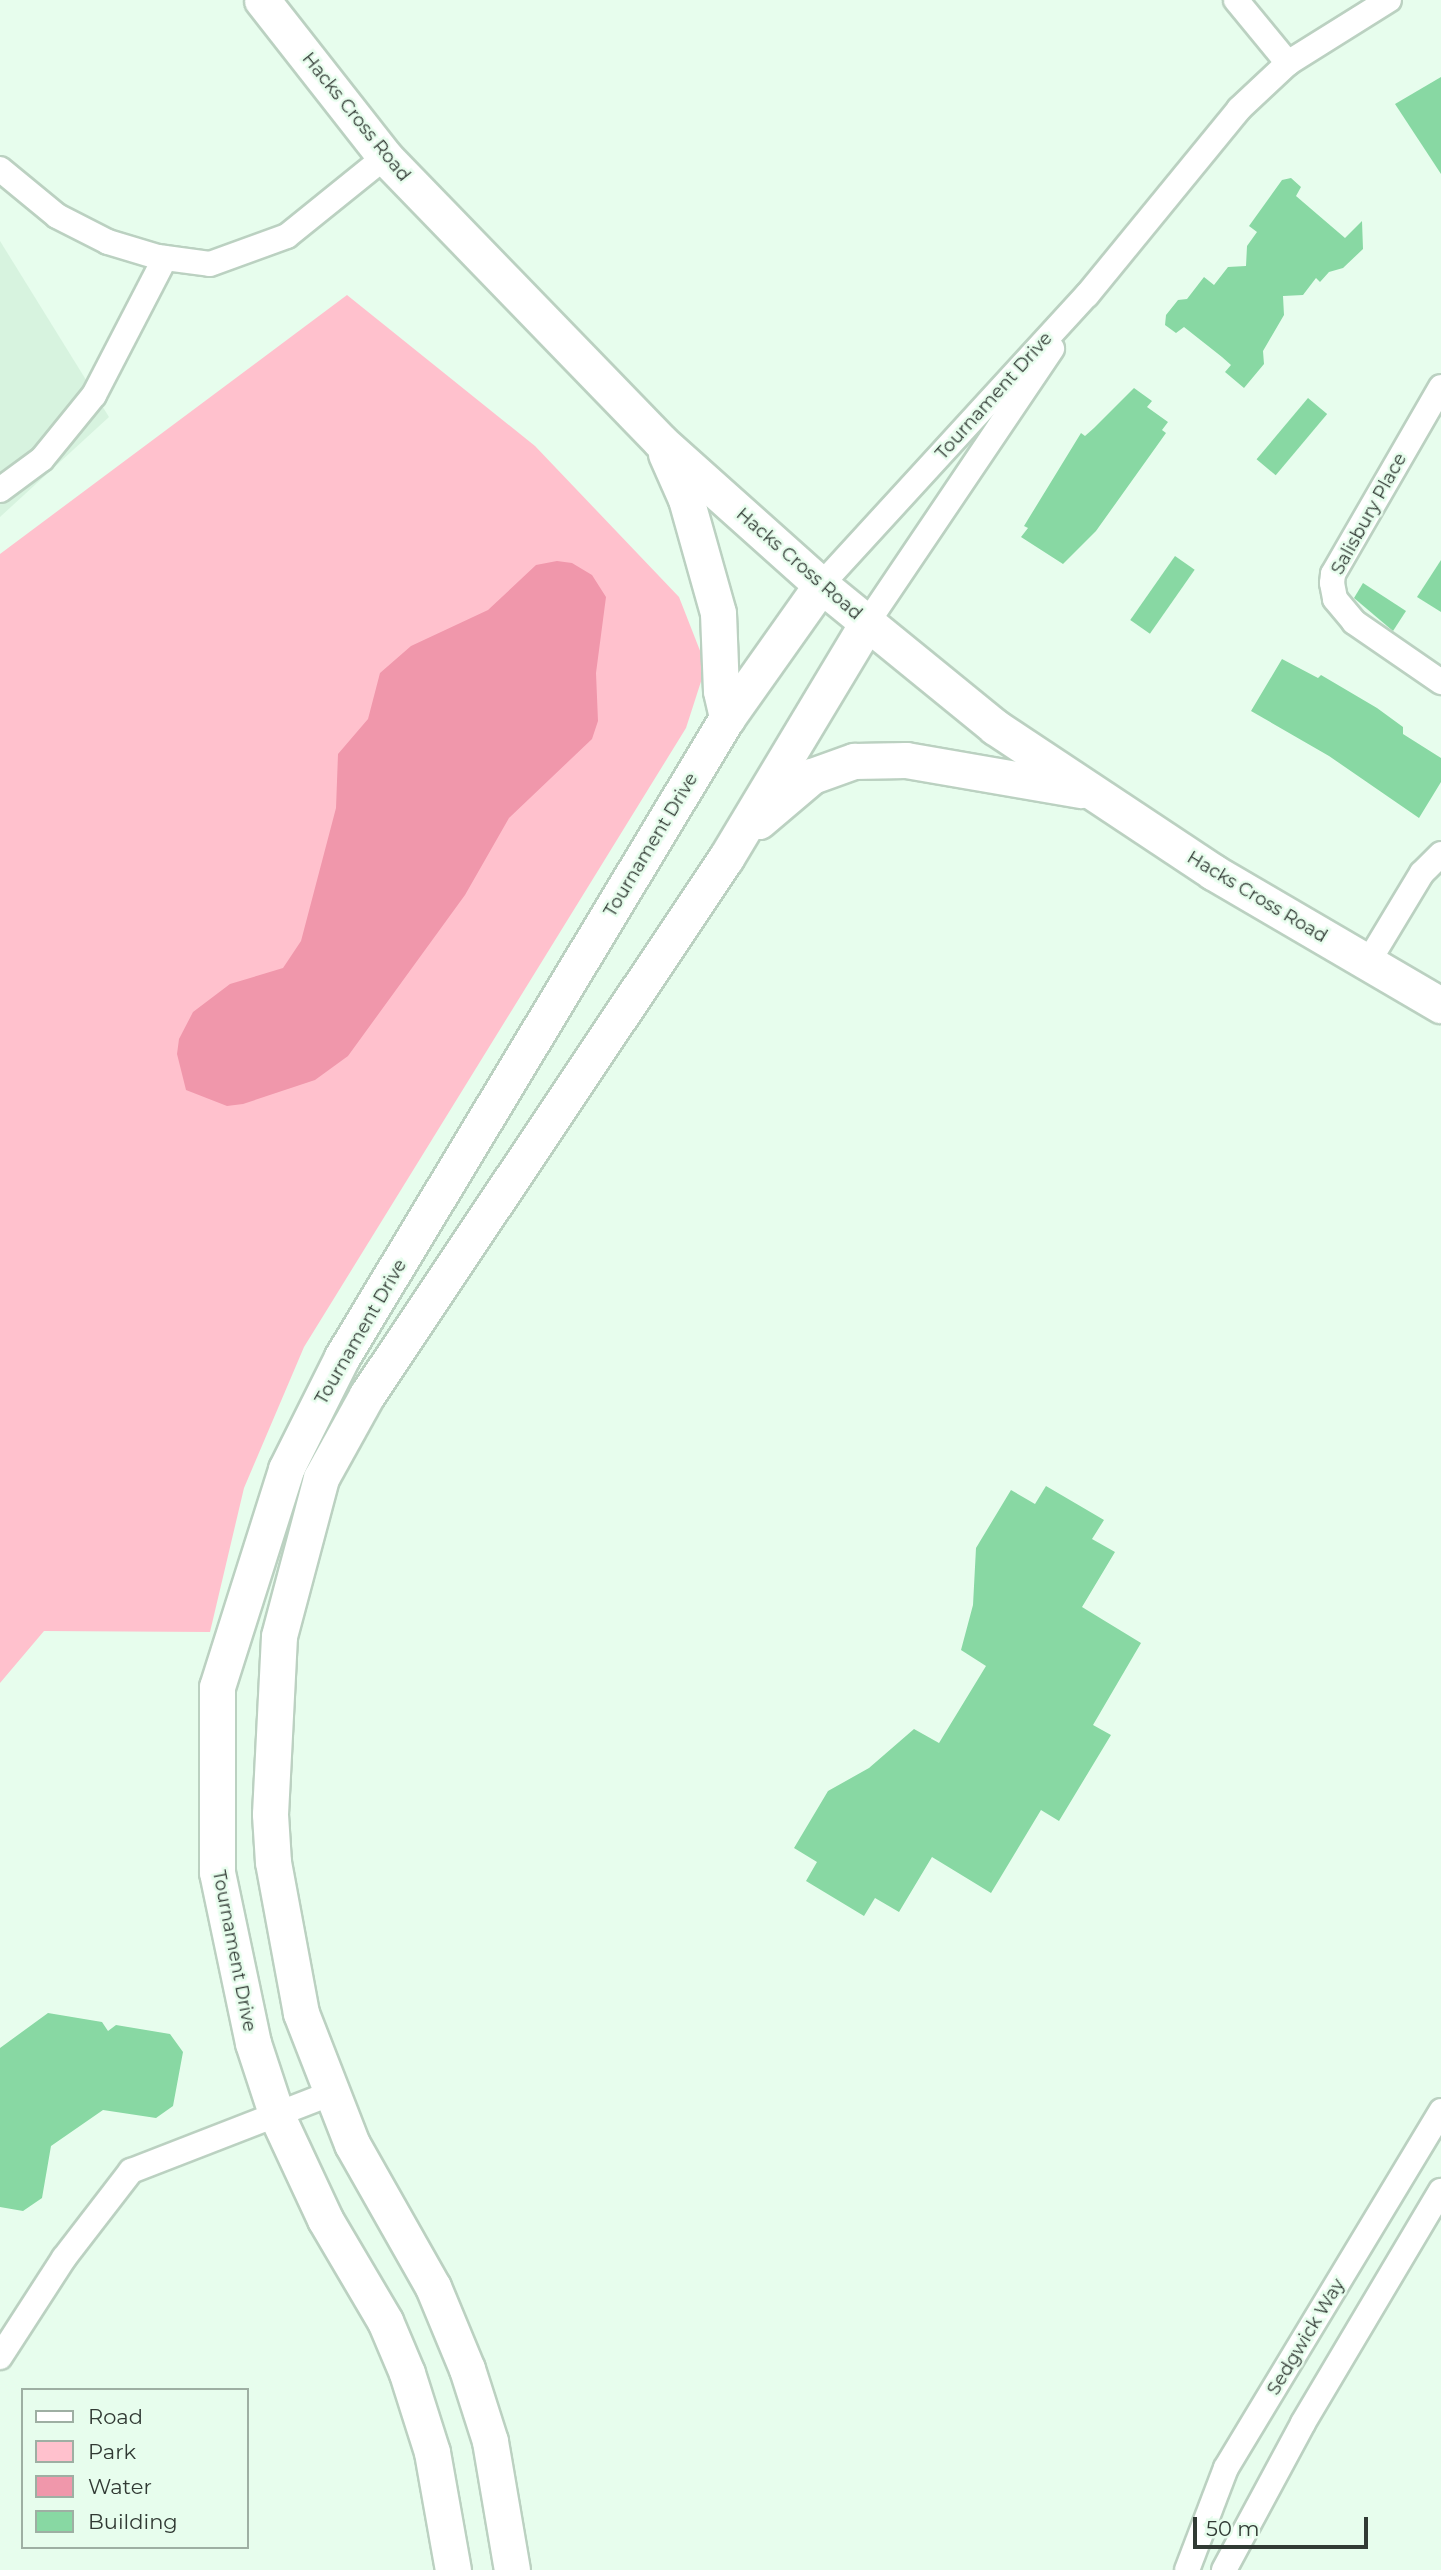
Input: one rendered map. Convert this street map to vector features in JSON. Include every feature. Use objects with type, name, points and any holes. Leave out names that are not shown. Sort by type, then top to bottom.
[{"type":"street","name":"Hacks Cross Road","points":[[262,0],[385,157],[660,441],[821,585],[995,727],[1213,872],[1441,1005]]},
{"type":"street","points":[[1236,0],[1288,63]]},
{"type":"street","name":"Tournament Drive","points":[[453,2570],[432,2452],[407,2373],[385,2321],[325,2219],[277,2116],[253,2043],[217,1858],[217,1687],[286,1469],[342,1357],[727,718],[821,585],[1087,295],[1207,146],[1288,63],[1389,0]]},
{"type":"street","points":[[0,169],[57,216],[108,242],[165,258],[210,264],[287,236],[385,157]]},
{"type":"street","points":[[0,491],[42,459],[94,396],[165,258]]},
{"type":"street","name":"Tournament Drive","points":[[512,2570],[492,2453],[467,2369],[433,2287],[352,2144],[301,2013],[273,1862],[270,1814],[279,1636],[321,1478],[367,1395],[737,839],[867,623],[1001,430],[1087,295]]},
{"type":"street","name":"Salisbury Place","points":[[1441,387],[1333,574],[1332,583],[1335,599],[1354,622],[1441,682]]},
{"type":"street","points":[[660,441],[686,499],[718,613],[721,691],[727,718]]},
{"type":"street","points":[[737,839],[812,776],[854,761],[906,760],[1093,792]]},
{"type":"street","points":[[1367,964],[1422,873],[1441,854]]},
{"type":"street","points":[[0,2357],[64,2258],[131,2171],[332,2093]]},
{"type":"street","name":"Sedgwick Way","points":[[1186,2570],[1226,2468],[1441,2111]]},
{"type":"street","points":[[1224,2570],[1301,2427],[1441,2191]]},
{"type":"shaded area","points":[[0,241],[109,417],[0,517]]},
{"type":"green space","points":[[347,295],[535,446],[679,597],[706,666],[686,728],[304,1347],[244,1488],[210,1632],[44,1631],[0,1683],[0,554]]},
{"type":"water","points":[[557,561],[572,563],[592,575],[606,597],[596,673],[598,721],[592,739],[509,818],[465,895],[348,1056],[315,1080],[243,1104],[227,1106],[186,1090],[177,1054],[179,1039],[193,1012],[230,984],[283,968],[301,941],[336,808],[338,754],[368,719],[380,673],[411,646],[488,610],[536,565]]},
{"type":"building","points":[[1441,77],[1441,174],[1395,104]]},
{"type":"building","points":[[1291,178],[1301,187],[1296,196],[1345,238],[1362,221],[1363,249],[1343,268],[1329,272],[1320,282],[1316,278],[1303,295],[1283,296],[1284,315],[1263,351],[1264,364],[1244,388],[1225,372],[1231,365],[1222,357],[1184,327],[1176,333],[1165,325],[1166,315],[1178,300],[1187,299],[1204,277],[1214,285],[1228,267],[1246,266],[1247,246],[1257,232],[1249,226],[1282,180]]},
{"type":"building","points":[[1134,388],[1152,401],[1147,407],[1168,422],[1162,430],[1166,433],[1096,531],[1063,564],[1021,537],[1028,528],[1024,526],[1081,433],[1085,436]]},
{"type":"building","points":[[1308,398],[1327,414],[1276,475],[1257,459]]},
{"type":"building","points":[[1175,556],[1195,570],[1150,634],[1130,620]]},
{"type":"building","points":[[1441,560],[1441,612],[1417,597]]},
{"type":"building","points":[[1363,583],[1406,611],[1393,631],[1354,598]]},
{"type":"building","points":[[1282,659],[1318,678],[1321,675],[1377,708],[1403,727],[1403,734],[1441,758],[1441,782],[1419,818],[1329,756],[1251,711]]},
{"type":"building","points":[[1046,1486],[1104,1520],[1092,1539],[1115,1552],[1082,1607],[1141,1643],[1093,1725],[1111,1735],[1059,1821],[1041,1810],[991,1893],[932,1857],[899,1912],[875,1898],[864,1916],[806,1881],[817,1862],[794,1848],[828,1791],[869,1768],[914,1729],[939,1743],[986,1666],[961,1650],[973,1605],[976,1548],[1011,1490],[1035,1504]]},
{"type":"building","points":[[48,2013],[102,2022],[108,2031],[116,2025],[170,2034],[183,2052],[173,2106],[156,2118],[103,2110],[51,2146],[42,2198],[23,2211],[0,2207],[0,2048]]}]
